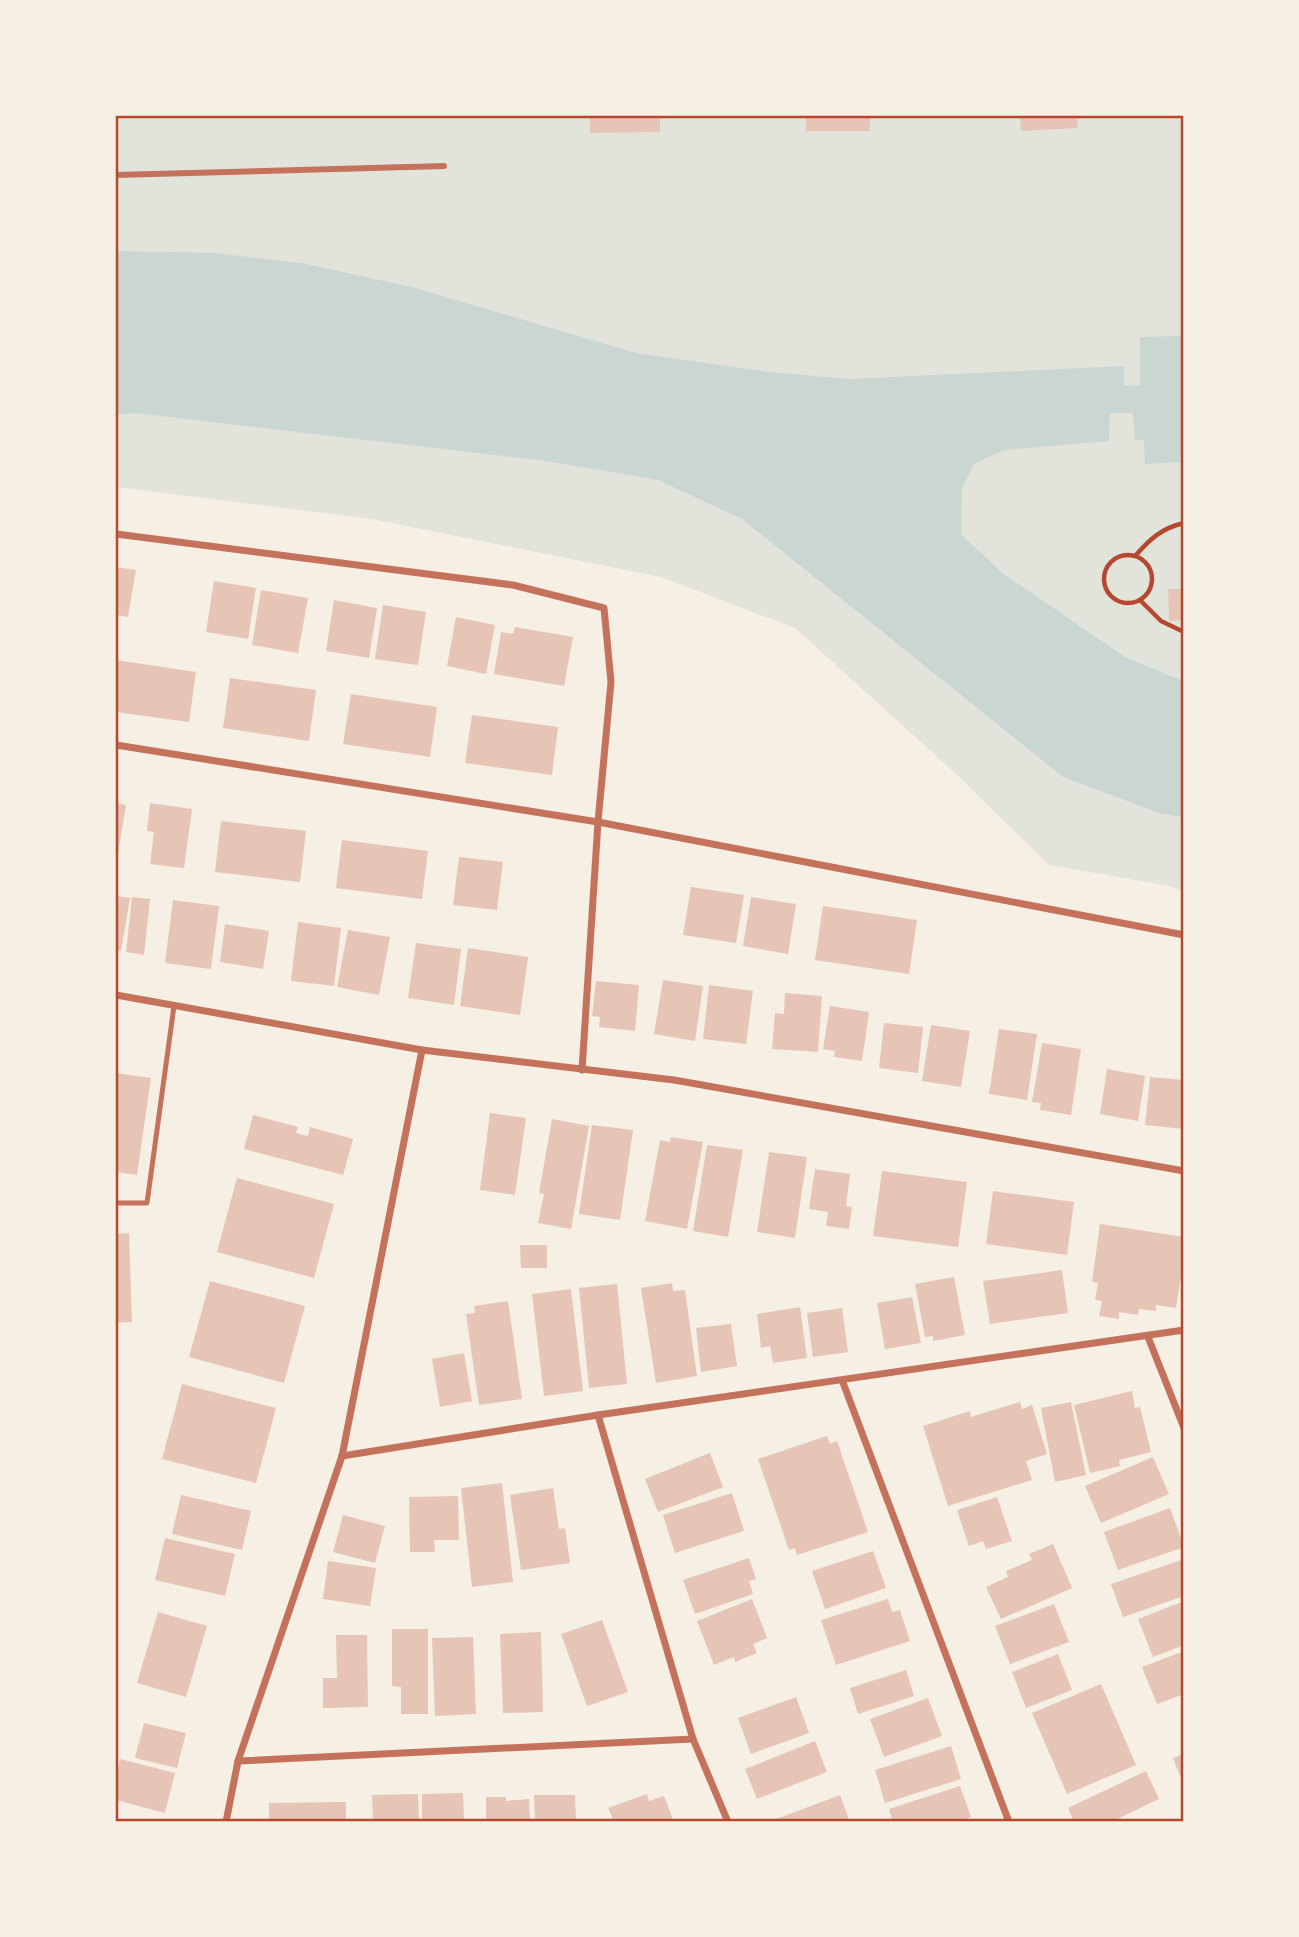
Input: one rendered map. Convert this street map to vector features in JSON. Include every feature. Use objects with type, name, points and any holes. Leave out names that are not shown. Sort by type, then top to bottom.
[{"type":"street","points":[[116,175],[444,166]]},
{"type":"street","points":[[116,534],[513,585],[604,608],[611,682],[598,821],[582,1070]]},
{"type":"street","points":[[116,745],[598,821],[1184,935]]},
{"type":"street","points":[[116,995],[422,1050],[674,1080],[1184,1171]]},
{"type":"street","points":[[226,1822],[237,1761],[342,1456],[422,1050]]},
{"type":"street","points":[[342,1456],[598,1415],[1184,1331]]},
{"type":"street","points":[[1148,1337],[1184,1428]]},
{"type":"street","points":[[842,1380],[1009,1822]]},
{"type":"street","points":[[598,1415],[693,1740],[728,1822]]},
{"type":"street","points":[[237,1761],[693,1740]]},
{"type":"lane","points":[[116,1203],[147,1203],[174,1006]]},
{"type":"path","points":[[1136,555],[1151,538],[1184,523]]},
{"type":"path","points":[[1120,555],[1136,555],[1148,565],[1153,580],[1151,588],[1140,600],[1124,603],[1116,601],[1105,589],[1103,581],[1107,565],[1120,555]]},
{"type":"path","points":[[1140,600],[1161,621],[1184,632]]},
{"type":"shaded area","points":[[116,116],[1183,116],[1183,892],[1170,886],[1049,865],[954,772],[795,628],[661,577],[372,519],[116,487]]},
{"type":"shaded area","points":[[116,251],[214,253],[301,263],[412,287],[636,353],[769,372],[851,379],[1124,366],[1124,385],[1140,386],[1140,337],[1183,336],[1183,462],[1145,464],[1144,440],[1135,440],[1133,413],[1110,413],[1109,441],[1004,450],[974,464],[962,489],[961,534],[1001,572],[1125,657],[1183,681],[1183,817],[1159,813],[1063,777],[742,519],[658,480],[546,461],[135,413],[116,415]]},
{"type":"building","points":[[590,116],[660,116],[660,132],[590,133]]},
{"type":"building","points":[[806,116],[870,116],[870,131],[806,131]]},
{"type":"building","points":[[1020,116],[1077,116],[1078,128],[1021,131]]},
{"type":"building","points":[[116,567],[136,570],[128,617],[116,615]]},
{"type":"building","points":[[214,581],[256,588],[248,639],[206,632]]},
{"type":"building","points":[[1168,589],[1184,589],[1184,620],[1169,621]]},
{"type":"building","points":[[261,590],[308,598],[298,653],[252,645]]},
{"type":"building","points":[[334,600],[377,608],[369,658],[326,651]]},
{"type":"building","points":[[383,605],[426,612],[418,665],[375,659]]},
{"type":"building","points":[[456,617],[495,625],[486,674],[447,666]]},
{"type":"building","points":[[515,627],[573,637],[564,686],[494,674],[501,632],[513,634]]},
{"type":"building","points":[[116,660],[196,672],[189,722],[116,712]]},
{"type":"building","points":[[230,678],[316,690],[309,741],[223,728]]},
{"type":"building","points":[[351,694],[437,707],[430,757],[343,744]]},
{"type":"building","points":[[472,715],[558,727],[552,775],[465,763]]},
{"type":"building","points":[[116,803],[126,805],[117,860],[116,860]]},
{"type":"building","points":[[150,803],[192,809],[184,868],[150,864],[154,832],[147,831]]},
{"type":"building","points":[[221,821],[306,831],[300,882],[215,872]]},
{"type":"building","points":[[342,840],[428,851],[422,899],[336,888]]},
{"type":"building","points":[[459,857],[503,862],[497,910],[453,905]]},
{"type":"building","points":[[691,887],[744,895],[736,943],[683,935]]},
{"type":"building","points":[[116,896],[130,898],[121,951],[116,950]]},
{"type":"building","points":[[132,897],[150,899],[144,955],[126,952]]},
{"type":"building","points":[[751,897],[796,904],[788,954],[743,946]]},
{"type":"building","points":[[173,900],[219,906],[211,969],[165,963]]},
{"type":"building","points":[[823,906],[917,920],[909,974],[815,960]]},
{"type":"building","points":[[298,922],[341,928],[334,986],[291,981]]},
{"type":"building","points":[[225,924],[269,931],[263,969],[220,962]]},
{"type":"building","points":[[348,930],[390,937],[379,995],[337,987]]},
{"type":"building","points":[[416,943],[461,949],[454,1005],[408,998]]},
{"type":"building","points":[[468,948],[528,957],[520,1015],[460,1006]]},
{"type":"building","points":[[663,980],[703,986],[695,1041],[654,1034]]},
{"type":"building","points":[[596,981],[639,985],[635,1031],[599,1027],[600,1017],[592,1016]]},
{"type":"building","points":[[709,985],[753,991],[746,1044],[703,1039]]},
{"type":"building","points":[[785,993],[822,996],[818,1052],[772,1049],[775,1013],[784,1014]]},
{"type":"building","points":[[830,1006],[869,1012],[862,1061],[834,1057],[835,1051],[823,1049]]},
{"type":"building","points":[[884,1023],[923,1027],[918,1073],[879,1068]]},
{"type":"building","points":[[931,1025],[970,1031],[961,1087],[922,1081]]},
{"type":"building","points":[[999,1029],[1037,1034],[1027,1100],[989,1094]]},
{"type":"building","points":[[1042,1043],[1081,1049],[1071,1115],[1040,1110],[1041,1103],[1032,1102]]},
{"type":"building","points":[[1107,1069],[1145,1076],[1138,1121],[1100,1114]]},
{"type":"building","points":[[116,1073],[151,1078],[137,1175],[116,1172]]},
{"type":"building","points":[[1150,1077],[1184,1080],[1184,1129],[1145,1125]]},
{"type":"building","points":[[490,1113],[526,1118],[515,1195],[480,1190]]},
{"type":"building","points":[[253,1115],[298,1127],[296,1133],[308,1136],[310,1127],[353,1139],[343,1175],[244,1149]]},
{"type":"building","points":[[552,1119],[589,1126],[571,1229],[538,1223],[544,1194],[539,1193]]},
{"type":"building","points":[[592,1125],[633,1130],[620,1220],[579,1214]]},
{"type":"building","points":[[671,1137],[703,1142],[687,1229],[645,1221],[660,1140],[670,1142]]},
{"type":"building","points":[[707,1145],[743,1150],[728,1237],[693,1231]]},
{"type":"building","points":[[769,1152],[807,1157],[795,1238],[757,1232]]},
{"type":"building","points":[[815,1169],[850,1174],[846,1206],[852,1207],[849,1229],[826,1226],[828,1212],[809,1209]]},
{"type":"building","points":[[882,1171],[967,1182],[958,1247],[873,1236]]},
{"type":"building","points":[[237,1178],[334,1204],[314,1278],[217,1252]]},
{"type":"building","points":[[993,1191],[1074,1202],[1067,1255],[986,1244]]},
{"type":"building","points":[[1100,1224],[1184,1237],[1184,1256],[1176,1308],[1156,1305],[1156,1311],[1139,1309],[1138,1315],[1119,1312],[1119,1319],[1099,1316],[1102,1301],[1095,1300],[1098,1283],[1092,1282]]},
{"type":"building","points":[[129,1233],[132,1322],[116,1323],[116,1234]]},
{"type":"building","points":[[520,1245],[547,1245],[547,1268],[521,1268]]},
{"type":"building","points":[[1062,1270],[1068,1313],[990,1324],[983,1281]]},
{"type":"building","points":[[954,1277],[965,1335],[933,1341],[933,1336],[925,1337],[915,1284]]},
{"type":"building","points":[[210,1281],[305,1306],[284,1383],[189,1357]]},
{"type":"building","points":[[672,1283],[673,1291],[685,1290],[697,1376],[656,1383],[641,1288]]},
{"type":"building","points":[[617,1284],[627,1384],[589,1388],[579,1288]]},
{"type":"building","points":[[571,1289],[583,1391],[544,1396],[532,1294]]},
{"type":"building","points":[[912,1297],[921,1343],[885,1349],[877,1303]]},
{"type":"building","points":[[508,1301],[522,1399],[479,1405],[466,1314],[475,1313],[474,1306]]},
{"type":"building","points":[[800,1307],[807,1358],[773,1363],[770,1346],[761,1348],[757,1314]]},
{"type":"building","points":[[842,1308],[848,1352],[813,1357],[807,1313]]},
{"type":"building","points":[[731,1324],[737,1366],[701,1372],[696,1328]]},
{"type":"building","points":[[464,1353],[472,1401],[440,1407],[432,1359]]},
{"type":"building","points":[[182,1384],[276,1408],[256,1483],[162,1459]]},
{"type":"building","points":[[1132,1391],[1135,1408],[1140,1407],[1151,1452],[1119,1460],[1120,1466],[1090,1473],[1074,1405]]},
{"type":"building","points":[[1020,1402],[1022,1409],[1032,1405],[1047,1454],[1026,1461],[1032,1480],[948,1506],[923,1426],[970,1411],[971,1417]]},
{"type":"building","points":[[1071,1402],[1086,1475],[1055,1482],[1041,1408]]},
{"type":"building","points":[[827,1436],[830,1444],[837,1441],[868,1532],[797,1555],[795,1548],[789,1550],[758,1459]]},
{"type":"building","points":[[710,1453],[723,1487],[658,1512],[645,1479]]},
{"type":"building","points":[[1153,1457],[1169,1494],[1101,1523],[1085,1486]]},
{"type":"building","points":[[502,1483],[513,1582],[472,1587],[461,1488]]},
{"type":"building","points":[[553,1488],[559,1529],[565,1528],[570,1563],[521,1570],[510,1495]]},
{"type":"building","points":[[732,1493],[744,1531],[675,1553],[663,1515]]},
{"type":"building","points":[[181,1495],[251,1511],[242,1550],[172,1534]]},
{"type":"building","points":[[458,1496],[459,1540],[434,1540],[435,1552],[410,1552],[409,1497]]},
{"type":"building","points":[[997,1497],[1012,1541],[986,1549],[983,1541],[969,1546],[957,1510]]},
{"type":"building","points":[[1170,1508],[1184,1547],[1118,1570],[1104,1532]]},
{"type":"building","points":[[343,1515],[385,1526],[375,1563],[333,1552]]},
{"type":"building","points":[[165,1538],[235,1554],[225,1596],[155,1580]]},
{"type":"building","points":[[1053,1544],[1072,1588],[1001,1619],[986,1587],[1008,1577],[1006,1571],[1032,1560],[1029,1554]]},
{"type":"building","points":[[873,1551],[886,1588],[825,1609],[812,1571]]},
{"type":"building","points":[[749,1558],[756,1579],[749,1581],[753,1594],[695,1614],[683,1580]]},
{"type":"building","points":[[1184,1559],[1184,1596],[1123,1617],[1111,1584]]},
{"type":"building","points":[[328,1561],[376,1568],[370,1606],[323,1599]]},
{"type":"building","points":[[752,1599],[767,1638],[753,1644],[757,1653],[735,1662],[734,1657],[714,1665],[697,1621]]},
{"type":"building","points":[[888,1599],[892,1612],[900,1610],[910,1641],[836,1665],[821,1620]]},
{"type":"building","points":[[1184,1601],[1184,1645],[1153,1657],[1138,1619]]},
{"type":"building","points":[[1054,1604],[1069,1642],[1010,1664],[995,1626]]},
{"type":"building","points":[[158,1612],[207,1626],[186,1697],[137,1683]]},
{"type":"building","points":[[602,1620],[628,1692],[587,1706],[561,1634]]},
{"type":"building","points":[[392,1629],[428,1629],[428,1714],[401,1714],[401,1687],[392,1686]]},
{"type":"building","points":[[541,1632],[543,1712],[503,1713],[500,1634]]},
{"type":"building","points":[[336,1635],[367,1635],[368,1707],[323,1708],[323,1678],[337,1678]]},
{"type":"building","points":[[473,1637],[476,1714],[435,1716],[432,1638]]},
{"type":"building","points":[[1184,1651],[1184,1694],[1157,1704],[1142,1667]]},
{"type":"building","points":[[1058,1654],[1072,1690],[1026,1708],[1012,1672]]},
{"type":"building","points":[[906,1670],[914,1696],[858,1714],[850,1688]]},
{"type":"building","points":[[1101,1684],[1136,1765],[1067,1794],[1032,1713]]},
{"type":"building","points":[[796,1697],[809,1733],[751,1754],[738,1718]]},
{"type":"building","points":[[928,1698],[942,1736],[884,1757],[870,1719]]},
{"type":"building","points":[[144,1723],[186,1733],[177,1768],[135,1758]]},
{"type":"building","points":[[815,1741],[827,1772],[757,1799],[745,1769]]},
{"type":"building","points":[[951,1746],[961,1779],[885,1803],[875,1770]]},
{"type":"building","points":[[1184,1754],[1184,1784],[1183,1784],[1173,1758]]},
{"type":"building","points":[[120,1759],[175,1773],[165,1813],[116,1800],[116,1778]]},
{"type":"building","points":[[1146,1771],[1159,1799],[1111,1822],[1074,1822],[1068,1808]]},
{"type":"building","points":[[960,1786],[971,1817],[958,1822],[893,1822],[889,1809]]},
{"type":"building","points":[[463,1793],[464,1822],[422,1822],[422,1794]]},
{"type":"building","points":[[418,1794],[419,1822],[373,1822],[372,1795]]},
{"type":"building","points":[[647,1794],[649,1801],[664,1796],[674,1822],[614,1822],[608,1808]]},
{"type":"building","points":[[534,1795],[575,1795],[576,1822],[535,1822]]},
{"type":"building","points":[[840,1795],[850,1822],[771,1822],[771,1821]]},
{"type":"building","points":[[486,1797],[506,1797],[506,1801],[529,1799],[530,1822],[486,1822]]},
{"type":"building","points":[[346,1802],[346,1822],[269,1822],[269,1803]]}]
